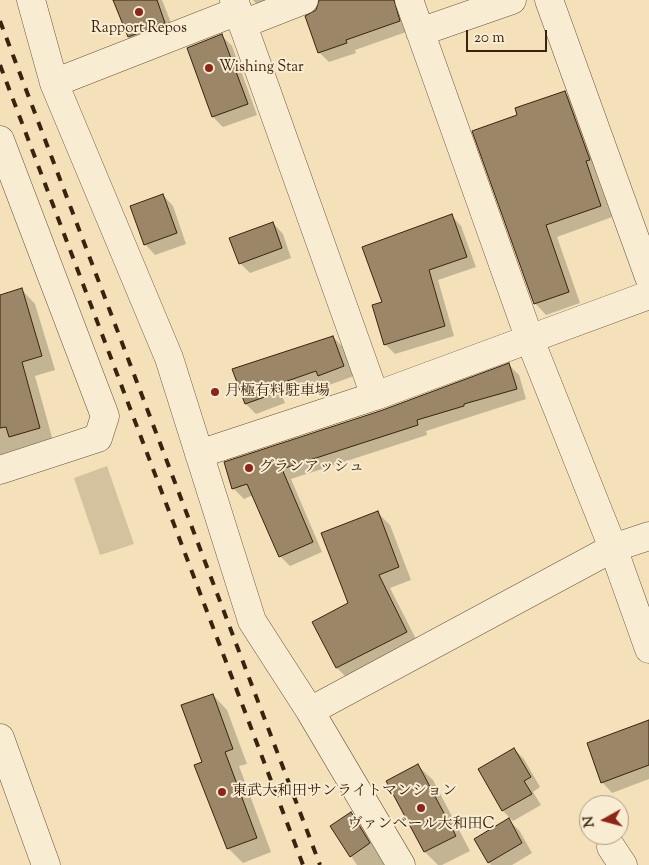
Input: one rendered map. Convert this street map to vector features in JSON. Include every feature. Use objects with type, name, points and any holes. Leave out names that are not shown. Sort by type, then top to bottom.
[{"type":"street","points":[[31,0],[54,83],[169,358],[252,621],[310,711],[401,865]]},
{"type":"street","points":[[54,83],[238,11],[304,0]]},
{"type":"street","points":[[409,0],[530,340],[613,548],[649,649]]},
{"type":"street","points":[[420,32],[512,0]]},
{"type":"street","points":[[549,0],[649,277]]},
{"type":"street","points":[[238,11],[375,396]]},
{"type":"street","points":[[0,140],[105,416],[98,438],[0,470]]},
{"type":"street","points":[[199,454],[375,396],[649,295]]},
{"type":"street","points":[[310,711],[613,548],[649,536]]},
{"type":"street","points":[[0,738],[46,865]]},
{"type":"shaded area","points":[[107,466],[134,544],[100,555],[74,478]]},
{"type":"building","name":"Rapport Repos","points":[[113,0],[157,0],[165,23],[128,37]]},
{"type":"building","points":[[319,0],[394,0],[400,21],[346,40],[347,43],[318,53],[305,16],[316,10]]},
{"type":"building","name":"Wishing Star","points":[[222,34],[248,104],[212,117],[187,48]]},
{"type":"building","points":[[565,91],[590,160],[586,161],[601,206],[546,225],[569,292],[534,304],[472,131],[517,115],[515,108]]},
{"type":"building","points":[[163,194],[177,233],[144,245],[130,206]]},
{"type":"building","points":[[452,214],[467,257],[429,270],[445,326],[384,345],[372,305],[382,302],[362,247]]},
{"type":"building","points":[[273,222],[282,248],[239,264],[229,238]]},
{"type":"building","points":[[22,288],[42,356],[22,362],[40,428],[9,437],[6,427],[0,428],[0,295]]},
{"type":"building","points":[[333,336],[344,366],[318,376],[316,371],[273,386],[276,393],[245,404],[232,369]]},
{"type":"building","points":[[509,363],[517,389],[417,420],[418,425],[282,469],[313,542],[279,557],[247,484],[232,489],[224,462],[380,411]]},
{"type":"building","points":[[378,511],[399,567],[379,575],[407,632],[336,668],[312,622],[348,603],[321,533]]},
{"type":"building","name":"東武大和田サンライトマンション","points":[[213,694],[233,749],[225,752],[257,838],[227,849],[194,765],[202,762],[181,705]]},
{"type":"building","points":[[649,720],[649,765],[601,783],[587,743]]},
{"type":"building","points":[[514,748],[531,777],[524,781],[532,794],[502,811],[478,769]]},
{"type":"building","name":"ヴァンベール大和田C","points":[[418,764],[456,836],[424,852],[386,781]]},
{"type":"building","points":[[351,812],[370,843],[350,857],[330,826]]},
{"type":"building","points":[[509,818],[522,843],[488,863],[474,839]]},
{"type":"railway","points":[[0,21],[320,865]]},
{"type":"railway","points":[[0,65],[303,865]]},
{"type":"place","name":"Rapport Repos","points":[[139,12]]},
{"type":"place","name":"Wishing Star","points":[[209,68]]},
{"type":"place","name":"月極有料駐車場","points":[[215,392]]},
{"type":"place","name":"グランアッシュ","points":[[249,468]]},
{"type":"place","name":"東武大和田サンライトマンション","points":[[222,792]]},
{"type":"place","name":"ヴァンベール大和田C","points":[[421,808]]}]
